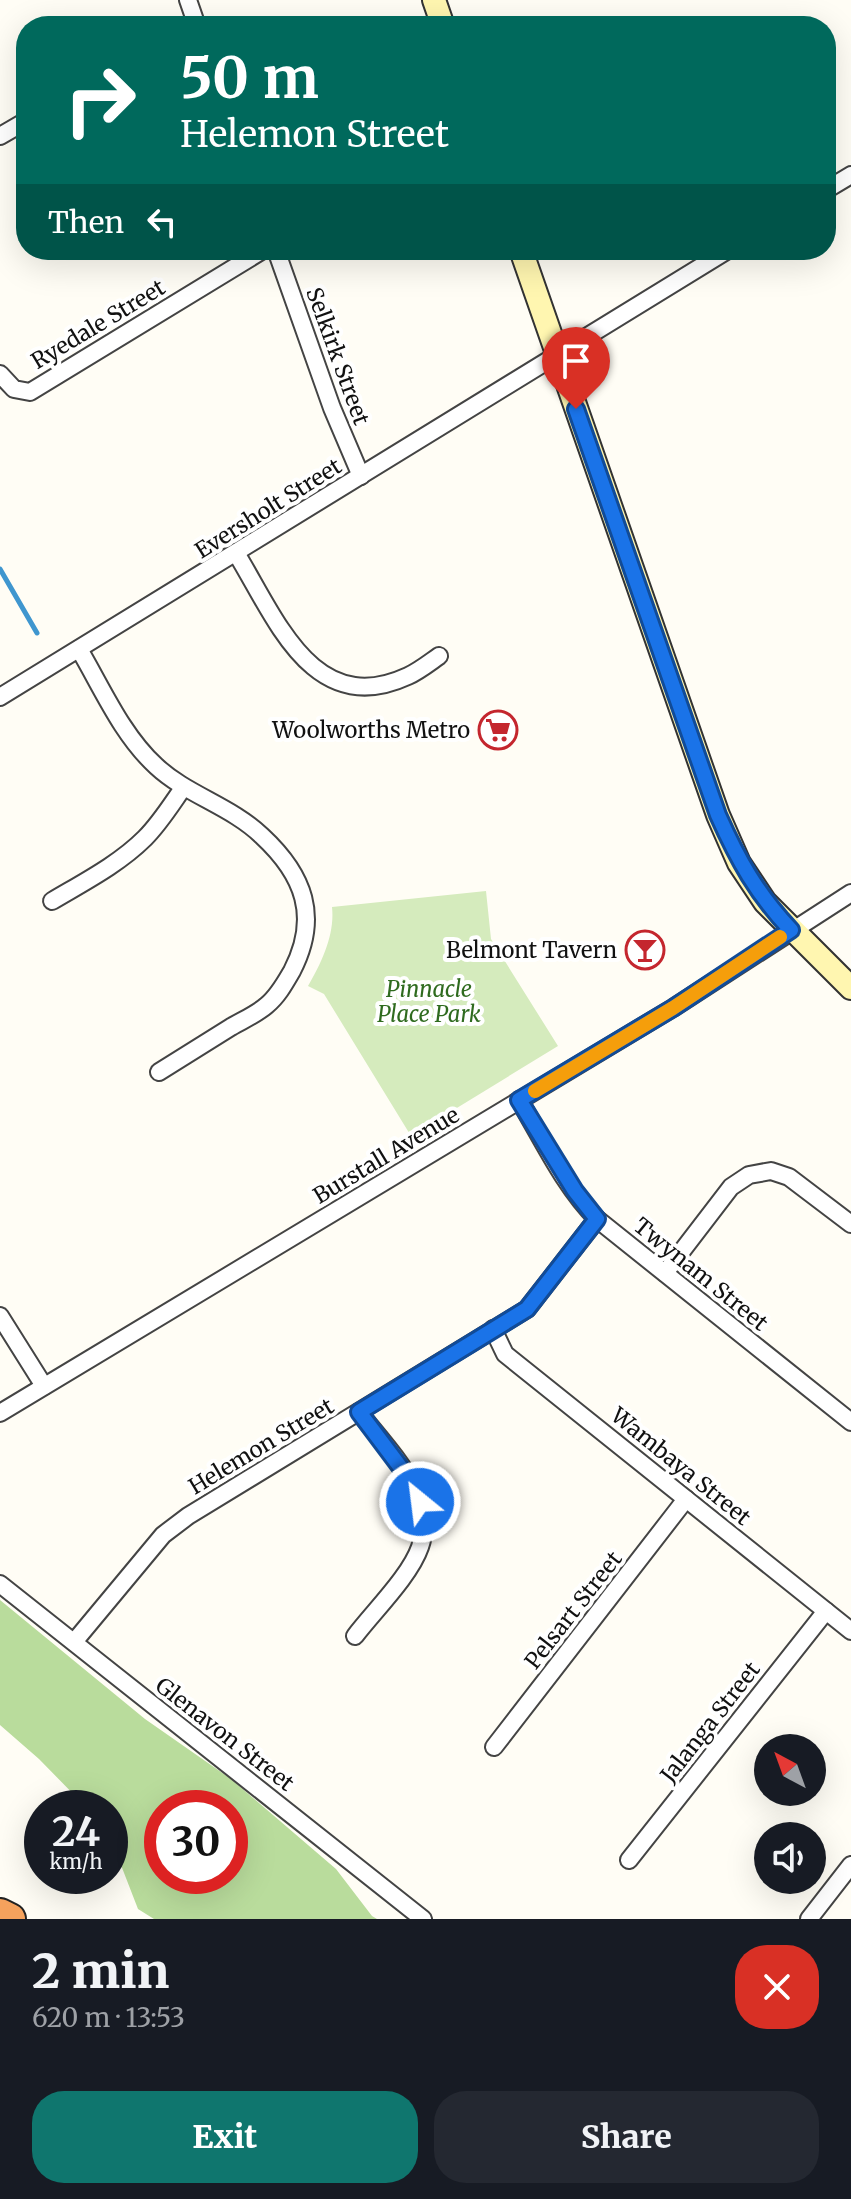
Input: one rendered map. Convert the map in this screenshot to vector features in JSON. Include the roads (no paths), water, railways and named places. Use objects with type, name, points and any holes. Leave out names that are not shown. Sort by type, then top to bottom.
[{"type":"highway","points":[[0,1914],[10,1919]]},
{"type":"main road","points":[[524,260],[718,815],[739,863],[765,902],[851,988]]},
{"type":"street","name":"Ryedale Street","points":[[0,374],[14,389],[30,392],[247,260]]},
{"type":"street","name":"Selkirk Street","points":[[280,260],[332,408],[361,476]]},
{"type":"street","name":"Eversholt Street","points":[[0,697],[712,260]]},
{"type":"street","points":[[236,553],[299,656],[322,676],[351,686],[381,686],[410,676],[439,656]]},
{"type":"street","points":[[79,649],[135,743],[183,788],[231,813],[260,834],[287,862],[304,897],[306,937],[284,985],[267,1005],[159,1072]]},
{"type":"street","points":[[52,901],[121,859],[160,822],[183,788]]},
{"type":"street","name":"Burstall Avenue","points":[[0,1413],[673,1008],[851,893]]},
{"type":"street","name":"Twynam Street","points":[[519,1100],[571,1186],[597,1219],[851,1422]]},
{"type":"street","points":[[665,1273],[731,1187],[749,1175],[771,1171],[789,1177],[851,1224]]},
{"type":"street","name":"Helemon Street","points":[[74,1642],[163,1535],[188,1516],[527,1309],[597,1219]]},
{"type":"street","points":[[0,1316],[44,1386]]},
{"type":"street","name":"Wambaya Street","points":[[493,1329],[505,1354],[851,1631]]},
{"type":"street","points":[[355,1636],[407,1571],[420,1547],[425,1520],[407,1476],[359,1412]]},
{"type":"street","name":"Pelsart Street","points":[[494,1747],[686,1499]]},
{"type":"street","name":"Glenavon Street","points":[[0,1584],[423,1919]]},
{"type":"street","name":"Jalanga Street","points":[[629,1860],[826,1611]]},
{"type":"street","points":[[809,1919],[851,1865]]},
{"type":"waterway","points":[[0,569],[37,633]]},
{"type":"place","name":"Woolworths Metro","points":[[498,730]]},
{"type":"place","name":"Belmont Tavern","points":[[645,950]]},
{"type":"park label","name":"Pinnacle Place Park","points":[[429,1002]]}]
